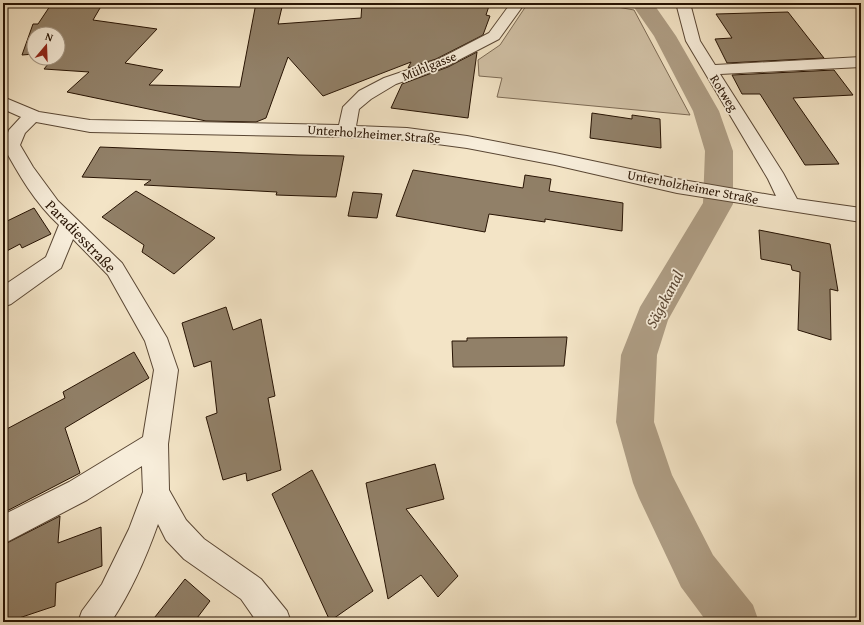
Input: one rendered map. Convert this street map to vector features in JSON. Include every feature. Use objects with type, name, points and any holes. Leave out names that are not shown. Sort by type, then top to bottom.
[{"type":"street","name":"Mühlgasse","points":[[347,131],[351,106],[365,95],[390,81],[442,63],[494,36],[518,3]]},
{"type":"street","points":[[683,3],[693,41],[710,70]]},
{"type":"street","name":"Rotweg","points":[[790,205],[777,178],[710,70],[861,62]]},
{"type":"street","name":"Unterholzheimer Straße","points":[[3,102],[33,115],[59,122],[90,126],[347,131],[407,134],[467,142],[555,159],[677,186],[790,205],[861,214]]},
{"type":"street","name":"Paradiesstraße","points":[[33,115],[18,130],[7,148],[46,201],[115,269],[156,338],[166,370],[155,444],[156,492],[140,536],[115,587],[93,622]]},
{"type":"street","points":[[3,298],[54,262],[70,223]]},
{"type":"street","points":[[3,530],[78,491],[155,444]]},
{"type":"street","name":"Paradiesstraße","points":[[156,492],[176,530],[194,549],[251,589],[276,622]]},
{"type":"shaded area","points":[[528,3],[595,3],[634,10],[690,115],[497,97],[502,78],[479,76],[478,60],[500,45]]},
{"type":"building","points":[[52,3],[103,3],[93,20],[157,29],[125,63],[163,70],[149,85],[240,87],[256,3],[283,3],[278,24],[361,18],[362,3],[490,3],[486,15],[490,16],[483,35],[436,59],[408,68],[411,62],[323,96],[288,57],[266,118],[256,122],[206,121],[67,92],[89,72],[44,69],[46,66],[66,66],[66,26],[32,26],[33,24],[38,24]]},
{"type":"building","points":[[788,12],[824,58],[727,63],[715,39],[732,38],[716,14]]},
{"type":"building","points":[[26,44],[26,55],[22,55]]},
{"type":"building","points":[[477,52],[468,118],[391,108],[402,84],[448,67]]},
{"type":"building","points":[[834,70],[853,95],[793,98],[839,164],[805,165],[760,94],[742,94],[732,75]]},
{"type":"building","points":[[592,113],[632,119],[632,115],[660,119],[661,148],[590,138]]},
{"type":"building","points":[[100,147],[344,156],[336,197],[276,195],[277,192],[144,185],[151,180],[82,177]]},
{"type":"building","points":[[413,170],[523,188],[525,175],[551,179],[549,191],[623,203],[622,231],[545,219],[545,222],[489,214],[485,232],[396,216]]},
{"type":"building","points":[[136,191],[215,238],[174,274],[142,252],[144,245],[102,217]]},
{"type":"building","points":[[353,192],[382,194],[377,218],[348,216]]},
{"type":"building","points":[[34,208],[51,234],[22,248],[20,244],[3,253],[3,223]]},
{"type":"building","points":[[759,230],[830,244],[838,291],[830,289],[831,340],[798,330],[800,272],[792,270],[791,265],[761,259]]},
{"type":"building","points":[[226,307],[233,330],[261,319],[275,396],[268,398],[281,470],[247,481],[246,473],[223,480],[206,417],[217,413],[211,361],[194,367],[182,323]]},
{"type":"building","points":[[567,337],[564,366],[453,367],[452,341],[467,341],[467,338]]},
{"type":"building","points":[[134,352],[149,378],[65,428],[80,473],[3,513],[3,431],[65,398],[63,392]]},
{"type":"building","points":[[435,464],[444,499],[406,509],[458,576],[438,597],[421,575],[388,599],[366,483]]},
{"type":"building","points":[[312,470],[373,591],[330,621],[272,494]]},
{"type":"building","points":[[60,516],[58,543],[101,527],[102,566],[56,583],[55,606],[3,622],[3,567],[5,544]]},
{"type":"building","points":[[185,579],[210,601],[194,622],[151,622]]},
{"type":"waterway","name":"Sägekanal","points":[[642,3],[665,36],[706,111],[719,151],[718,204],[652,317],[639,355],[635,422],[654,483],[697,571],[736,622]]}]
